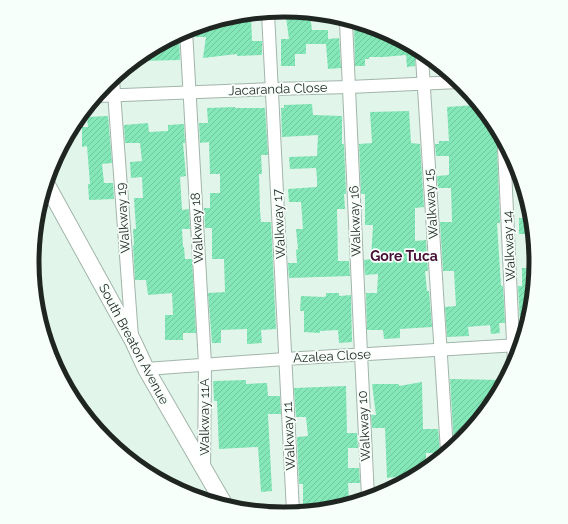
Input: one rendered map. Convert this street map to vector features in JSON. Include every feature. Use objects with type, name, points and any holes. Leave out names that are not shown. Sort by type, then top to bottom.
[{"type":"street","name":"Walkway 17","points":[[268,18],[285,359]]},
{"type":"street","name":"Walkway 16","points":[[346,25],[360,354]]},
{"type":"street","name":"Walkway 18","points":[[186,38],[204,364]]},
{"type":"street","name":"Walkway 15","points":[[422,60],[446,446]]},
{"type":"street","name":"Jacaranda Close","points":[[104,96],[450,82]]},
{"type":"street","name":"Walkway 19","points":[[113,87],[132,341]]},
{"type":"street","name":"Walkway 14","points":[[504,155],[516,342]]},
{"type":"street","name":"South Breaton Avenue","points":[[50,190],[146,369],[221,499]]},
{"type":"street","name":"Azalea Close","points":[[146,369],[204,364],[514,345]]},
{"type":"street","name":"Walkway 10","points":[[360,354],[368,492]]},
{"type":"street","name":"Walkway 11","points":[[285,359],[293,506]]},
{"type":"street","name":"Walkway 11A","points":[[204,364],[204,470]]},
{"type":"building","points":[[286,17],[310,19],[312,30],[328,30],[328,39],[339,38],[341,68],[328,69],[326,44],[306,44],[306,54],[295,54],[295,66],[281,66],[281,39],[289,39]]},
{"type":"building","points":[[251,19],[252,41],[262,41],[262,55],[237,56],[237,54],[203,58],[206,37],[194,37],[194,35],[221,25]]},
{"type":"building","points":[[354,27],[392,42],[415,55],[415,66],[407,67],[406,55],[369,57],[369,59],[365,59],[365,66],[355,66]]},
{"type":"building","points":[[179,41],[180,60],[144,61]]},
{"type":"building","points":[[312,104],[313,115],[342,116],[342,144],[344,144],[346,194],[344,194],[345,209],[337,209],[338,261],[349,261],[350,276],[289,278],[288,263],[297,263],[296,250],[298,249],[296,229],[303,229],[301,202],[289,202],[288,189],[317,187],[317,178],[316,168],[290,169],[289,157],[317,156],[318,135],[282,137],[281,108],[284,108],[284,105]]},
{"type":"building","points":[[472,105],[488,126],[498,143],[500,223],[497,223],[505,323],[499,323],[500,333],[491,334],[490,325],[468,327],[469,336],[447,337],[445,307],[456,306],[454,271],[443,271],[440,222],[452,222],[451,188],[438,188],[437,176],[449,175],[449,156],[436,156],[435,144],[439,144],[439,141],[449,141],[447,107]]},
{"type":"building","points":[[207,108],[265,108],[268,155],[261,155],[262,174],[259,174],[260,210],[261,222],[271,222],[276,329],[261,330],[262,343],[247,344],[247,329],[221,330],[221,343],[212,343],[208,293],[225,292],[224,259],[212,259],[212,228],[205,228],[204,208],[210,208],[210,193],[220,193],[220,174],[210,174],[209,142],[200,143],[199,123],[208,123]]},
{"type":"building","points":[[409,111],[411,143],[420,144],[424,207],[415,208],[415,241],[426,240],[428,271],[425,271],[427,291],[429,291],[432,327],[400,329],[400,338],[384,339],[383,330],[367,330],[366,293],[377,293],[378,274],[365,275],[364,260],[371,259],[373,225],[365,225],[365,194],[361,194],[359,144],[372,143],[370,112]]},
{"type":"building","points":[[108,116],[112,163],[102,164],[104,183],[113,183],[114,199],[89,200],[88,184],[90,184],[87,146],[82,147],[82,127],[88,127],[87,117]]},
{"type":"building","points":[[148,123],[149,132],[168,131],[168,125],[184,124],[185,143],[183,143],[186,176],[180,177],[182,210],[189,209],[190,229],[182,229],[183,247],[185,259],[192,259],[196,333],[183,333],[183,340],[165,340],[165,315],[173,315],[172,293],[148,295],[146,280],[135,280],[133,229],[136,229],[134,198],[143,198],[142,177],[131,178],[130,162],[142,161],[140,143],[125,143],[124,125]]},
{"type":"building","points":[[519,218],[525,218],[527,234],[519,234]]},
{"type":"building","points":[[522,268],[529,268],[527,294],[522,322],[520,322],[518,286],[522,286]]},
{"type":"building","points":[[326,293],[339,293],[339,296],[351,295],[352,342],[339,343],[338,330],[320,331],[320,333],[304,332],[304,311],[300,311],[301,296],[324,297],[326,296]]},
{"type":"building","points":[[450,379],[499,380],[488,398],[468,424],[454,438]]},
{"type":"building","points":[[246,380],[246,384],[267,383],[268,396],[280,396],[281,414],[268,414],[272,491],[261,492],[258,447],[219,449],[217,401],[214,401],[213,381]]},
{"type":"building","points":[[422,382],[423,429],[438,429],[440,451],[437,453],[426,453],[426,461],[403,476],[387,478],[385,428],[372,428],[371,415],[376,415],[372,384],[399,384],[399,386]]},
{"type":"building","points":[[346,386],[347,433],[357,433],[358,448],[348,448],[348,468],[359,468],[360,483],[348,483],[349,498],[316,505],[303,506],[303,484],[299,484],[297,437],[308,436],[306,417],[296,417],[294,388]]},
{"type":"district","name":"Gore Tuca","points":[[404,256]]}]
